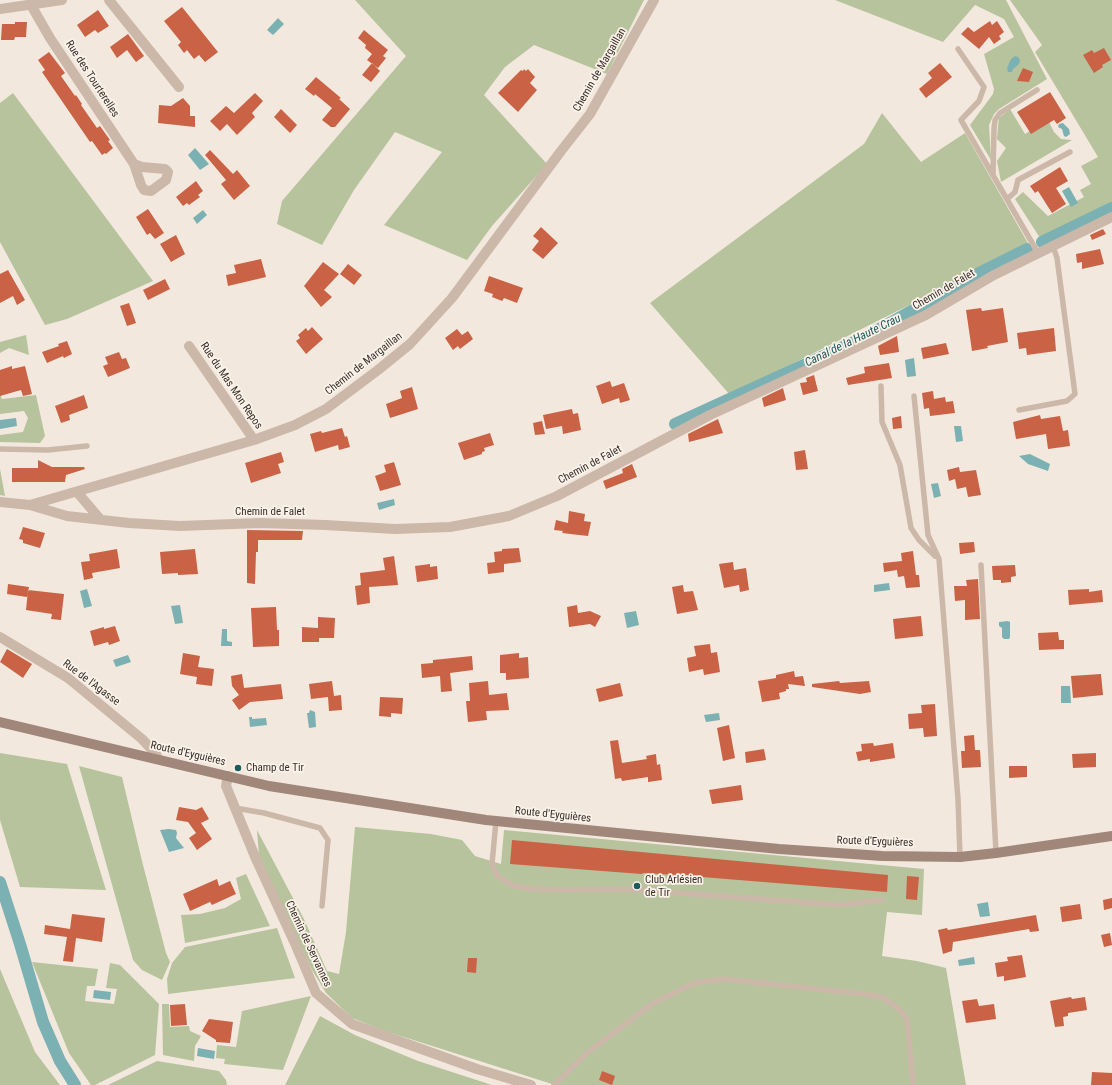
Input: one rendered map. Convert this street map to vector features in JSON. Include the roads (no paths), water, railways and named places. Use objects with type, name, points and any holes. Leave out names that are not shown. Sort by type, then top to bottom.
[{"type":"main road","name":"Route d'Eyguières","points":[[0,722],[269,786],[496,821],[779,849],[882,856],[960,856],[996,853],[1112,836]]},
{"type":"street","points":[[0,9],[62,0]]},
{"type":"street","points":[[109,0],[179,87]]},
{"type":"street","name":"Chemin de Margaillan","points":[[0,502],[30,505],[254,440],[295,425],[326,409],[372,375],[410,344],[452,298],[590,114],[654,0]]},
{"type":"street","name":"Rue des Tourterelles","points":[[32,5],[50,38],[134,164]]},
{"type":"street","name":"Chemin de Falet","points":[[30,505],[66,516],[129,523],[180,526],[260,523],[395,529],[450,527],[509,516],[557,496],[710,415],[926,315],[994,275],[1112,217]]},
{"type":"street","name":"Rue du Mas Mon Repos","points":[[190,346],[254,440]]},
{"type":"street","points":[[77,492],[100,519]]},
{"type":"street","name":"Rue de l'Agasse","points":[[0,637],[68,678],[142,739],[156,754],[158,759]]},
{"type":"street","name":"Chemin de Servannes","points":[[228,776],[226,786],[256,859],[316,993],[352,1024],[477,1069],[531,1085]]},
{"type":"lane","points":[[958,49],[984,87],[979,101],[961,120],[1038,253]]},
{"type":"lane","points":[[993,176],[995,120],[1000,113],[1037,90]]},
{"type":"lane","points":[[1007,199],[1015,192],[1018,180],[1070,152]]},
{"type":"lane","points":[[1019,410],[1067,401],[1075,394],[1057,258],[1053,246]]},
{"type":"lane","points":[[881,386],[882,422],[900,465],[911,528],[919,540],[939,559]]},
{"type":"lane","points":[[914,396],[928,535],[939,559],[958,799],[960,856]]},
{"type":"lane","points":[[0,448],[48,450],[87,446]]},
{"type":"lane","points":[[980,565],[996,853]]},
{"type":"lane","points":[[235,808],[320,828],[328,840],[322,906]]},
{"type":"lane","points":[[496,821],[492,864],[497,876],[514,886],[534,889],[654,891],[839,905],[882,900]]},
{"type":"lane","points":[[554,1085],[587,1053],[652,1004],[694,983],[724,979],[865,994],[884,998],[907,1018],[913,1085]]},
{"type":"water","points":[[278,18],[284,24],[273,35],[267,30]]},
{"type":"water","points":[[1015,56],[1020,60],[1019,64],[1013,69],[1012,72],[1008,72],[1007,68],[1011,59]]},
{"type":"water","points":[[1063,123],[1069,129],[1070,134],[1066,137],[1064,136],[1062,129],[1058,127],[1059,124]]},
{"type":"water","points":[[195,148],[209,164],[200,170],[188,155]]},
{"type":"water","points":[[1069,187],[1078,203],[1071,207],[1062,191]]},
{"type":"water","points":[[203,210],[207,215],[197,224],[193,218]]},
{"type":"water","points":[[914,358],[916,376],[907,377],[905,360]]},
{"type":"water","points":[[16,418],[17,426],[0,429],[0,420]]},
{"type":"water","points":[[954,426],[961,426],[963,441],[956,442]]},
{"type":"water","points":[[1030,454],[1050,464],[1048,471],[1028,464],[1019,456]]},
{"type":"water","points":[[938,483],[941,496],[934,498],[931,484]]},
{"type":"water","points":[[394,499],[395,505],[379,510],[377,503]]},
{"type":"water","points":[[889,583],[890,590],[874,592],[874,585]]},
{"type":"water","points":[[87,589],[92,606],[84,608],[80,591]]},
{"type":"water","points":[[180,605],[183,623],[175,624],[171,606]]},
{"type":"water","points":[[636,611],[639,625],[627,628],[624,613]]},
{"type":"water","points":[[999,622],[1010,622],[1010,637],[1009,639],[1004,639],[1002,637],[1002,628],[999,626]]},
{"type":"water","points":[[222,629],[227,629],[227,641],[232,642],[232,646],[221,646]]},
{"type":"water","points":[[128,655],[131,662],[116,667],[113,660]]},
{"type":"water","points":[[1061,686],[1070,686],[1071,703],[1061,703]]},
{"type":"water","points":[[310,710],[315,712],[316,727],[309,728],[307,713],[309,713]]},
{"type":"water","points":[[719,713],[720,720],[706,722],[704,715]]},
{"type":"water","points":[[249,717],[252,717],[252,719],[266,718],[267,725],[250,727]]},
{"type":"water","points":[[160,830],[176,830],[176,838],[184,848],[169,852]]},
{"type":"water","points":[[988,902],[990,916],[980,917],[977,904]]},
{"type":"water","points":[[974,957],[975,964],[959,966],[958,960]]},
{"type":"water","points":[[94,990],[111,992],[110,1000],[93,998]]},
{"type":"water","points":[[198,1048],[215,1051],[214,1059],[197,1056]]},
{"type":"waterway","name":"Canal de la Haute Crau","points":[[1042,242],[1112,208]]},
{"type":"waterway","name":"Canal de la Haute Crau","points":[[675,424],[865,337],[981,272],[1027,249]]},
{"type":"waterway","points":[[0,882],[43,1022],[60,1061],[75,1085]]},
{"type":"place","name":"Champ de Tir","points":[[238,768]]},
{"type":"place","name":"Club Arlésien de Tir","points":[[637,886]]}]
